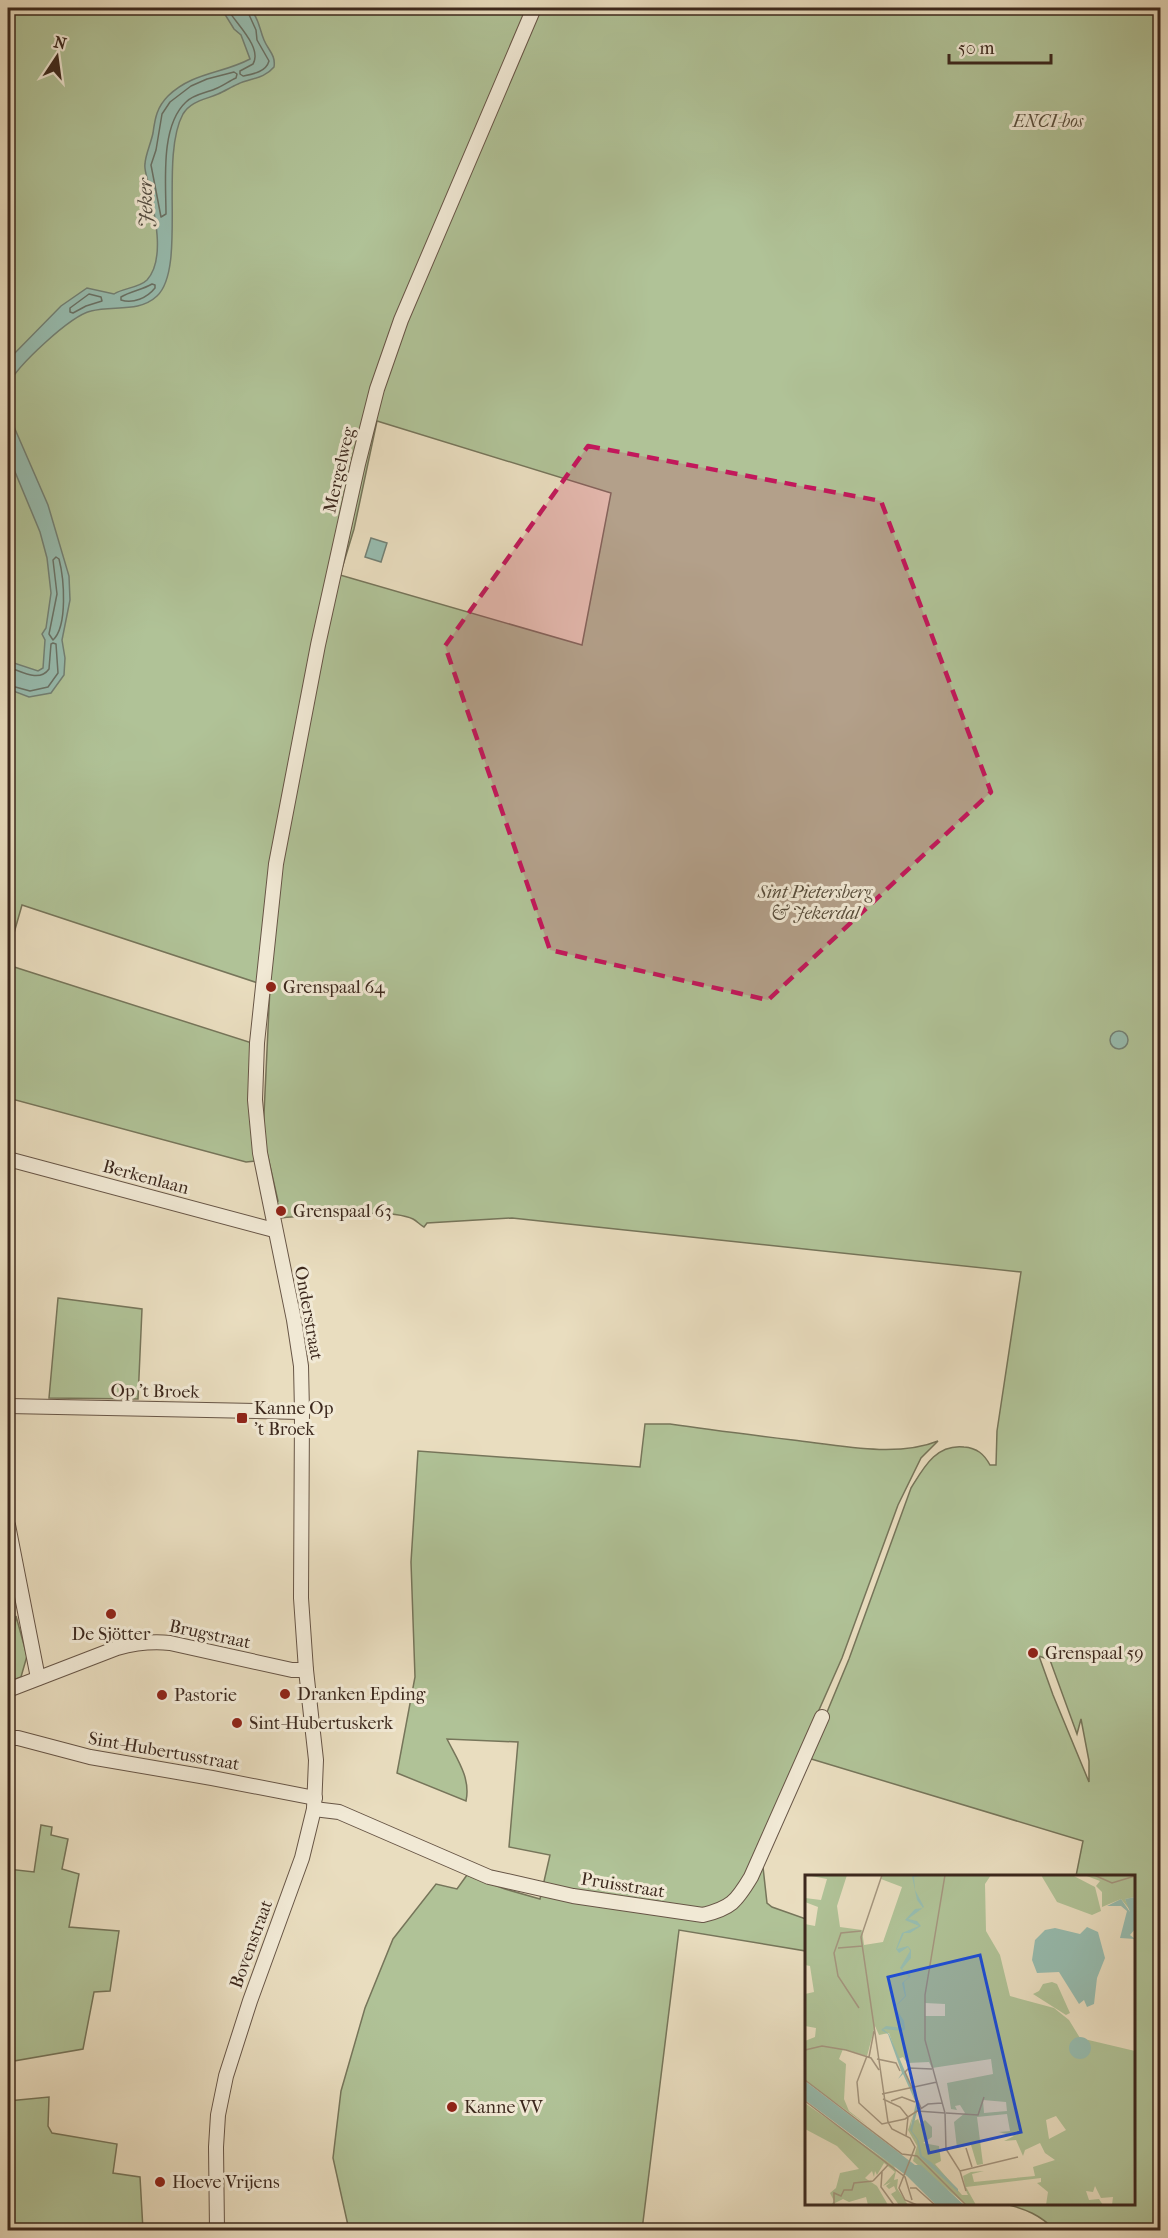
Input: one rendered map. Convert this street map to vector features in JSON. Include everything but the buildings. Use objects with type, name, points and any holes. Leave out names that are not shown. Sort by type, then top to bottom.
[{"type":"street","name":"Mergelweg","points":[[266,966],[276,864],[297,752],[357,464],[377,389],[401,320],[534,8]]},
{"type":"street","name":"Onderstraat","points":[[266,966],[256,1053],[255,1100],[260,1153],[301,1366],[301,1598],[306,1670]]},
{"type":"street","name":"Berkenlaan","points":[[8,1159],[274,1230]]},
{"type":"street","name":"Op 't Broek","points":[[8,1407],[302,1412]]},
{"type":"street","points":[[8,1525],[38,1678]]},
{"type":"street","name":"Brugstraat","points":[[8,1690],[117,1647],[153,1641],[292,1670],[306,1670]]},
{"type":"street","name":"Bovenstraat","points":[[217,2230],[216,2147],[218,2115],[226,2076],[250,2001],[302,1858],[314,1803],[316,1760],[306,1670]]},
{"type":"street","name":"Pruisstraat","points":[[314,1803],[489,1877],[573,1896],[703,1915],[722,1911],[740,1894],[751,1877],[822,1717]]},
{"type":"street","name":"Sint-Hubertusstraat","points":[[8,1737],[90,1757],[212,1778],[314,1803]]},
{"type":"highlighted area","points":[[588,446],[881,501],[991,792],[768,1000],[550,950],[445,646]]},
{"type":"green space","name":"Sint Pietersberg & Jekerdal","points":[[8,8],[1160,8],[1160,2230],[1055,2230],[1032,2213],[1009,2205],[1135,2205],[1135,1875],[1076,1875],[1083,1841],[808,1758],[849,1659],[911,1488],[921,1472],[938,1453],[954,1447],[976,1450],[990,1465],[996,1465],[997,1431],[1021,1272],[512,1218],[427,1223],[424,1227],[402,1215],[386,1214],[347,1213],[278,1218],[273,1201],[278,1201],[263,1135],[270,987],[22,905],[8,954]],"holes":[[[377,421],[611,493],[582,645],[340,575],[354,529]],[[1039,1656],[1050,1660],[1077,1734],[1081,1719],[1089,1761],[1089,1782]]]},
{"type":"green space","points":[[8,965],[252,1043],[256,1161],[246,1162],[8,1098]]},
{"type":"green space","points":[[58,1298],[142,1309],[138,1399],[49,1398]]},
{"type":"green space","points":[[645,1424],[670,1424],[866,1449],[904,1449],[938,1441],[921,1458],[898,1505],[842,1658],[815,1719],[762,1858],[767,1903],[805,1919],[805,1951],[679,1930],[642,2230],[349,2230],[333,2158],[341,2091],[365,2008],[393,1939],[436,1884],[457,1889],[467,1875],[540,1899],[550,1855],[509,1847],[518,1742],[447,1739],[465,1777],[466,1801],[397,1773],[415,1677],[411,1562],[418,1451],[640,1467]]},
{"type":"green space","points":[[16,1616],[27,1656],[21,1677],[8,1682],[8,1644],[14,1634]]},
{"type":"green space","points":[[41,1825],[52,1827],[51,1835],[68,1839],[62,1869],[79,1874],[69,1927],[119,1931],[110,1991],[94,1992],[83,2049],[8,2062],[8,1869],[34,1872]]},
{"type":"green space","points":[[49,2097],[48,2126],[52,2133],[117,2144],[113,2173],[140,2177],[143,2230],[8,2230],[8,2101]]},
{"type":"water","points":[[221,8],[250,8],[273,56],[274,67],[262,76],[194,104],[183,114],[176,133],[173,157],[172,238],[166,282],[157,296],[142,305],[99,309],[70,322],[22,366],[8,385],[8,360],[61,306],[87,288],[114,294],[140,285],[153,271],[157,232],[145,166],[159,109],[168,96],[187,82],[250,59],[241,35],[234,29]]},
{"type":"water","points":[[8,413],[48,505],[69,576],[70,600],[62,640],[65,658],[64,675],[51,693],[29,697],[8,689],[8,661],[38,671],[43,668],[45,640],[42,634],[46,628],[51,593],[47,558],[40,532],[8,455]]},
{"type":"water","points":[[371,538],[387,543],[381,562],[365,557]]},
{"type":"water","points":[[1119,1031],[1125,1034],[1128,1040],[1125,1046],[1119,1049],[1113,1046],[1110,1040],[1113,1034]]},
{"type":"water","points":[[8,1573],[15,1618],[8,1644]]},
{"type":"place","name":"Grenspaal 64","points":[[271,987]]},
{"type":"place","name":"Grenspaal 63","points":[[281,1211]]},
{"type":"place","name":"Kanne Op 't Broek","points":[[242,1418]]},
{"type":"place","name":"De Sjötter","points":[[111,1614]]},
{"type":"place","name":"Grenspaal 59","points":[[1033,1653]]},
{"type":"place","name":"Dranken Epding","points":[[285,1694]]},
{"type":"place","name":"Pastorie","points":[[162,1695]]},
{"type":"place","name":"Sint-Hubertuskerk","points":[[237,1723]]},
{"type":"place","name":"Kanne VV","points":[[452,2107]]},
{"type":"place","name":"Hoeve Vrijens","points":[[160,2182]]},
{"type":"park label","name":"ENCI-bos","points":[[1048,121]]},
{"type":"water label","name":"Jeker","points":[[145,203]]}]
